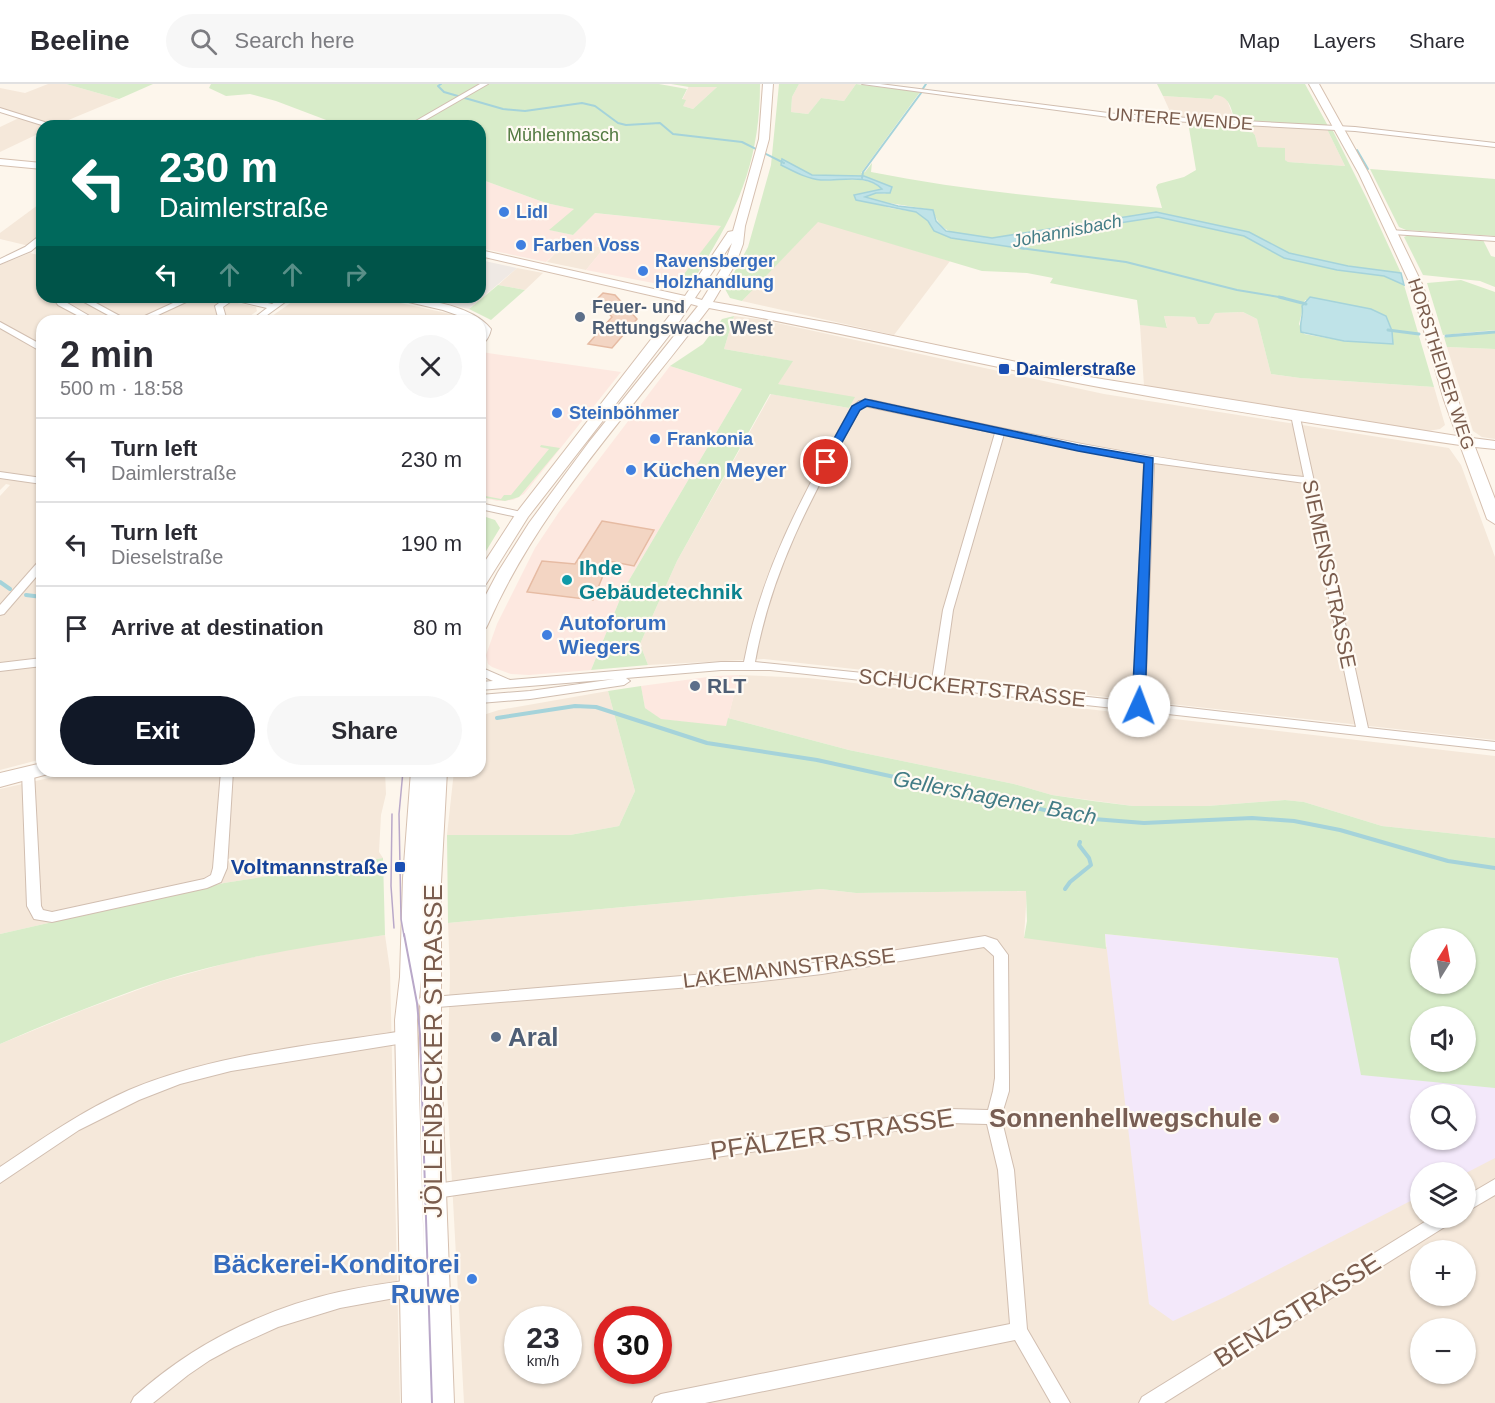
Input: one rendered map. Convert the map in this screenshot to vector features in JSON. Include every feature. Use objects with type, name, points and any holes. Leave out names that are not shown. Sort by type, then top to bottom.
[{"type":"main road","points":[[486,572],[522,515],[691,298],[739,226],[757,170],[763,141],[768,84]]},
{"type":"main road","name":"HORSTHEIDER WEG","points":[[1314,84],[1340,128],[1415,280],[1465,441],[1489,492],[1495,519]]},
{"type":"main road","points":[[0,162],[36,165]]},
{"type":"main road","points":[[486,612],[509,566],[540,519],[707,301],[733,255],[739,237],[739,226]]},
{"type":"main road","points":[[486,254],[597,278],[653,293],[707,301],[1083,380],[1495,445]]},
{"type":"main road","points":[[597,278],[621,280],[691,298]]},
{"type":"main road","points":[[653,293],[670,303],[677,316]]},
{"type":"main road","points":[[707,301],[735,310],[836,328]]},
{"type":"main road","points":[[694,319],[720,310],[735,310]]},
{"type":"main road","points":[[522,515],[540,519]]},
{"type":"main road","points":[[0,780],[35,771]]},
{"type":"main road","name":"JÖLLENBECKER STRASSE","points":[[420,777],[411,977],[406,1036],[422,1193],[436,1284],[441,1403]]},
{"type":"main road","name":"JÖLLENBECKER STRASSE","points":[[415,1403],[412,1288],[422,1193],[432,1002],[431,882],[438,777]]},
{"type":"street","points":[[421,120],[485,84]]},
{"type":"street","name":"UNTERE WENDE","points":[[865,84],[1116,116],[1340,128],[1495,145]]},
{"type":"street","points":[[0,110],[36,121]]},
{"type":"street","points":[[1393,232],[1495,238]]},
{"type":"street","points":[[0,262],[36,243]]},
{"type":"street","points":[[28,249],[36,251]]},
{"type":"street","points":[[61,303],[83,315]]},
{"type":"street","points":[[90,303],[114,315]]},
{"type":"street","points":[[152,315],[179,303]]},
{"type":"street","points":[[257,303],[274,307]]},
{"type":"street","points":[[263,315],[280,303]]},
{"type":"street","points":[[419,303],[469,315]]},
{"type":"street","points":[[0,325],[36,346]]},
{"type":"street","points":[[749,665],[758,619],[778,555],[859,404],[871,402],[1000,431],[1217,472],[1308,480]]},
{"type":"street","name":"SIEMENSSTRASSE","points":[[1296,415],[1363,732]]},
{"type":"street","points":[[937,684],[948,610],[1000,431]]},
{"type":"street","points":[[1139,706],[1149,460]]},
{"type":"street","points":[[0,475],[36,480]]},
{"type":"street","points":[[486,507],[522,515]]},
{"type":"street","points":[[0,612],[36,571]]},
{"type":"street","points":[[0,667],[36,663]]},
{"type":"street","name":"SCHUCKERTSTRASSE","points":[[486,685],[749,665],[1495,746]]},
{"type":"street","name":"SCHUCKERTSTRASSE","points":[[486,699],[599,686],[663,672]]},
{"type":"street","name":"SCHUCKERTSTRASSE","points":[[486,674],[497,680],[513,683]]},
{"type":"street","name":"SCHUCKERTSTRASSE","points":[[486,706],[530,695]]},
{"type":"street","points":[[35,771],[34,906],[39,915],[52,917],[207,883],[216,878],[220,868],[227,777]]},
{"type":"street","name":"LAKEMANNSTRASSE","points":[[407,1004],[765,975],[985,941],[992,944],[1001,955],[1002,1078],[1001,1091],[993,1117]]},
{"type":"street","points":[[0,1176],[74,1125],[134,1095],[179,1078],[231,1065],[430,1032]]},
{"type":"street","name":"PFÄLZER STRASSE","points":[[422,1193],[949,1116],[993,1117]]},
{"type":"street","points":[[993,1117],[1006,1170],[1019,1331],[1061,1403]]},
{"type":"street","points":[[1476,1198],[1495,1186]]},
{"type":"street","name":"BENZSTRASSE","points":[[1148,1403],[1429,1228]]},
{"type":"street","points":[[140,1403],[188,1364],[256,1326],[331,1302],[436,1284]]},
{"type":"street","points":[[661,1403],[1019,1331]]},
{"type":"shaded area","points":[[48,84],[66,84],[119,99],[68,120],[36,120],[36,135],[0,152],[0,127],[19,118],[0,112],[0,88],[25,93]]},
{"type":"shaded area","points":[[799,84],[856,84],[844,101],[821,98],[808,114],[791,112],[792,97]]},
{"type":"shaded area","points":[[689,86],[717,87],[693,109],[683,106],[682,100]]},
{"type":"shaded area","points":[[1215,95],[1222,95],[1227,100],[1235,121],[1173,118],[1163,96],[1212,99]]},
{"type":"shaded area","points":[[1256,126],[1327,129],[1345,166],[1288,162],[1258,147],[1255,135],[1249,130]]},
{"type":"shaded area","points":[[486,181],[546,203],[575,209],[550,230],[573,235],[594,213],[722,226],[674,287],[586,270],[604,248],[595,246],[587,253],[565,249],[572,242],[568,241],[546,262],[486,249]]},
{"type":"shaded area","points":[[36,206],[36,248],[0,239],[0,233]]},
{"type":"shaded area","points":[[818,221],[950,261],[894,335],[742,301]]},
{"type":"shaded area","points":[[568,240],[573,242],[565,249],[587,253],[595,246],[604,248],[586,270],[547,262]]},
{"type":"shaded area","points":[[30,253],[36,254],[36,303],[238,303],[256,307],[257,311],[251,315],[36,315],[36,761],[0,770],[0,496],[10,485],[6,484],[0,490],[0,265]]},
{"type":"shaded area","points":[[486,261],[517,268],[486,294]]},
{"type":"shaded area","points":[[517,268],[543,273],[525,290],[498,285]]},
{"type":"shaded area","points":[[290,303],[400,303],[455,315],[274,315]]},
{"type":"shaded area","points":[[442,303],[476,303],[469,309]]},
{"type":"shaded area","points":[[1243,312],[1257,319],[1271,374],[1434,387],[1445,425],[1440,429],[1428,431],[1144,386],[1140,325],[1167,327],[1164,316],[1196,317],[1215,313]]},
{"type":"shaded area","points":[[734,316],[758,319],[1104,394],[1449,448],[1461,465],[1495,557],[1495,740],[764,659],[648,665],[640,644],[677,561],[771,394],[849,408],[854,398],[777,384],[792,361],[724,349]]},
{"type":"shaded area","points":[[1447,347],[1495,349],[1495,439],[1482,437],[1473,431]]},
{"type":"shaded area","points":[[486,353],[621,372],[524,494],[513,500],[497,501],[486,498]]},
{"type":"shaded area","points":[[670,366],[742,389],[625,587],[591,670],[529,675],[511,674],[492,667],[488,664],[486,655],[497,624],[535,548],[559,512]]},
{"type":"shaded area","points":[[739,675],[808,678],[1495,756],[1495,838],[1382,826],[1304,802],[1285,800],[1207,806],[1133,806],[1052,795],[1014,784],[849,750],[728,718]]},
{"type":"shaded area","points":[[739,675],[726,727],[660,719],[645,708],[641,686]]},
{"type":"shaded area","points":[[608,691],[635,791],[619,826],[570,835],[447,835],[453,777],[486,777],[486,714]]},
{"type":"shaded area","points":[[53,777],[385,777],[386,794],[381,815],[379,852],[383,858],[224,883],[0,934],[0,789]]},
{"type":"shaded area","points":[[821,889],[856,893],[1027,891],[1024,937],[1410,983],[1410,994],[1476,994],[1476,981],[1495,975],[1495,1403],[464,1403],[447,1090],[450,974],[448,923]]},
{"type":"shaded area","name":"Sonnenhellwegschule","points":[[1105,934],[1410,966],[1410,994],[1476,994],[1476,981],[1495,975],[1495,1158],[1476,1168],[1476,1162],[1410,1162],[1410,1201],[1225,1297],[1173,1321],[1149,1304]]},
{"type":"shaded area","points":[[385,935],[390,970],[400,1403],[0,1403],[0,1044],[162,981],[231,962],[305,946]]},
{"type":"green space","points":[[66,84],[153,84],[119,99]]},
{"type":"green space","name":"Mühlenmasch","points":[[211,84],[659,84],[687,89],[682,99],[686,100],[683,106],[693,109],[717,87],[689,87],[671,84],[760,84],[756,139],[743,187],[722,232],[694,279],[686,285],[674,287],[721,226],[595,213],[573,235],[549,230],[574,209],[546,203],[486,181],[486,120],[326,120],[276,101],[250,94],[226,96],[209,88]]},
{"type":"green space","points":[[779,84],[799,84],[792,97],[791,112],[808,114],[821,98],[844,101],[856,84],[920,92],[861,173],[865,172],[872,163],[871,172],[943,185],[1126,205],[1162,208],[1156,187],[1158,184],[1184,177],[1196,170],[1188,122],[1256,126],[1250,130],[1255,135],[1258,147],[1285,148],[1285,160],[1288,162],[1345,166],[1327,129],[1333,131],[1401,273],[1348,266],[1289,253],[1249,232],[1156,212],[992,238],[956,234],[942,226],[933,210],[870,200],[865,197],[876,193],[885,194],[892,187],[864,176],[812,175],[782,160],[781,164],[816,179],[861,180],[875,184],[882,189],[854,195],[890,208],[916,212],[928,221],[935,231],[951,238],[1024,249],[1042,235],[1158,217],[1244,236],[1284,258],[1337,270],[1384,276],[1404,285],[1434,387],[1271,374],[1257,319],[1243,312],[1215,313],[1209,324],[1198,324],[1195,317],[1164,316],[1167,328],[1140,325],[1137,300],[1050,283],[1053,278],[1027,273],[982,271],[818,222],[742,301],[730,298],[725,289],[748,247],[771,165]],"holes":[[[1305,300],[1371,309],[1392,331],[1393,344],[1344,341],[1304,334],[1299,324]]]},
{"type":"green space","points":[[1157,84],[1305,84],[1328,126],[1235,121],[1229,104],[1220,96],[1215,95],[1212,99],[1163,96]]},
{"type":"green space","points":[[1370,169],[1495,179],[1495,236],[1406,230],[1399,227]]},
{"type":"green space","points":[[1409,235],[1483,240],[1491,256],[1495,257],[1495,287],[1480,281],[1423,275],[1404,237]]},
{"type":"green space","points":[[1461,280],[1495,292],[1495,330],[1443,335],[1427,283]]},
{"type":"green space","points":[[498,285],[525,290],[491,320],[486,315],[469,309],[476,303],[486,303],[486,295]]},
{"type":"green space","points":[[734,316],[724,349],[793,361],[778,384],[855,397],[849,408],[770,394],[677,561],[640,644],[648,665],[591,670],[625,587],[742,389],[670,366],[703,344],[722,319]]},
{"type":"green space","points":[[1495,333],[1495,349],[1447,347],[1444,337]]},
{"type":"green space","points":[[541,445],[560,448],[519,497],[505,501],[486,498],[486,496],[501,499],[504,495],[511,495],[549,449],[540,447]]},
{"type":"green space","points":[[486,517],[495,520],[500,528],[486,551]]},
{"type":"green space","points":[[641,686],[645,708],[661,719],[726,726],[728,718],[849,750],[1014,784],[1052,795],[1133,806],[1207,806],[1285,800],[1304,802],[1382,826],[1495,838],[1495,1088],[1476,1086],[1476,1084],[1361,1075],[1338,958],[1105,934],[1106,949],[1024,938],[1027,921],[1026,891],[856,893],[821,889],[448,923],[447,835],[570,835],[619,826],[635,791],[608,691]]},
{"type":"green space","points":[[383,858],[385,935],[272,954],[188,973],[100,1003],[0,1044],[0,934],[224,883]]},
{"type":"water","points":[[782,159],[812,175],[864,176],[892,187],[890,193],[876,193],[865,197],[898,206],[933,210],[936,221],[946,231],[992,238],[1156,212],[1249,232],[1289,253],[1348,266],[1401,273],[1404,285],[1384,276],[1337,270],[1284,258],[1244,236],[1158,217],[1042,235],[1024,249],[951,238],[934,231],[928,221],[916,212],[856,200],[854,195],[882,189],[876,184],[861,179],[811,178],[781,165]]},
{"type":"water","points":[[1310,297],[1371,309],[1386,316],[1392,331],[1393,344],[1344,341],[1301,332],[1302,306]]},
{"type":"building","points":[[603,293],[615,295],[637,319],[612,348],[588,344],[612,317],[602,306],[592,304]]},
{"type":"building","points":[[602,521],[654,530],[634,566],[609,561],[593,600],[527,592],[542,561],[575,564]]},
{"type":"waterway","name":"Johannisbach","points":[[441,84],[438,86],[444,92],[503,109],[525,111],[582,103],[595,106],[618,123],[626,125],[660,123],[673,134],[742,142],[784,163]]},
{"type":"waterway","points":[[922,90],[926,84]]},
{"type":"waterway","points":[[862,178],[863,172],[921,93]]},
{"type":"waterway","points":[[1357,150],[1368,169]]},
{"type":"waterway","points":[[1020,248],[1126,262],[1237,290],[1279,297]]},
{"type":"waterway","points":[[1279,297],[1285,298]]},
{"type":"waterway","points":[[1279,297],[1306,304]]},
{"type":"waterway","points":[[1388,330],[1419,334]]},
{"type":"waterway","points":[[1446,336],[1495,332]]},
{"type":"waterway","points":[[0,582],[10,589]]},
{"type":"waterway","points":[[26,595],[36,596]]},
{"type":"waterway","name":"Gellershagener Bach","points":[[497,718],[575,706],[596,707],[707,743],[817,760],[1081,818],[1144,823],[1252,818],[1294,821],[1340,830],[1448,861],[1495,868]]},
{"type":"waterway","points":[[1065,889],[1091,865],[1089,858],[1079,845],[1080,842]]},
{"type":"tram line","points":[[402,777],[399,814],[401,919],[404,936]]},
{"type":"tram line","points":[[392,814],[391,886],[394,928]]},
{"type":"tram line","points":[[404,934],[417,1003],[420,1034],[432,1403]]},
{"type":"place","name":"Lidl","points":[[504,212]]},
{"type":"place","name":"Farben Voss","points":[[521,245]]},
{"type":"place","name":"Ravensberger Holzhandlung","points":[[643,271]]},
{"type":"place","name":"Feuer- und Rettungswache West","points":[[580,317]]},
{"type":"place","name":"Daimlerstraße","points":[[1004,369]]},
{"type":"place","name":"Steinböhmer","points":[[557,413]]},
{"type":"place","name":"Frankonia","points":[[655,439]]},
{"type":"place","name":"Küchen Meyer","points":[[631,470]]},
{"type":"place","name":"Ihde Gebäudetechnik","points":[[567,580]]},
{"type":"place","name":"Autoforum Wiegers","points":[[547,635]]},
{"type":"place","name":"RLT","points":[[695,686]]},
{"type":"place","name":"Voltmannstraße","points":[[400,867]]},
{"type":"place","name":"Aral","points":[[496,1037]]},
{"type":"place","name":"Sonnenhellwegschule","points":[[1274,1118]]},
{"type":"place","name":"Bäckerei-Konditorei Ruwe","points":[[472,1279]]},
{"type":"route","points":[[826,462],[856,408],[865,402],[1078,448],[1149,460],[1139,706]]}]
